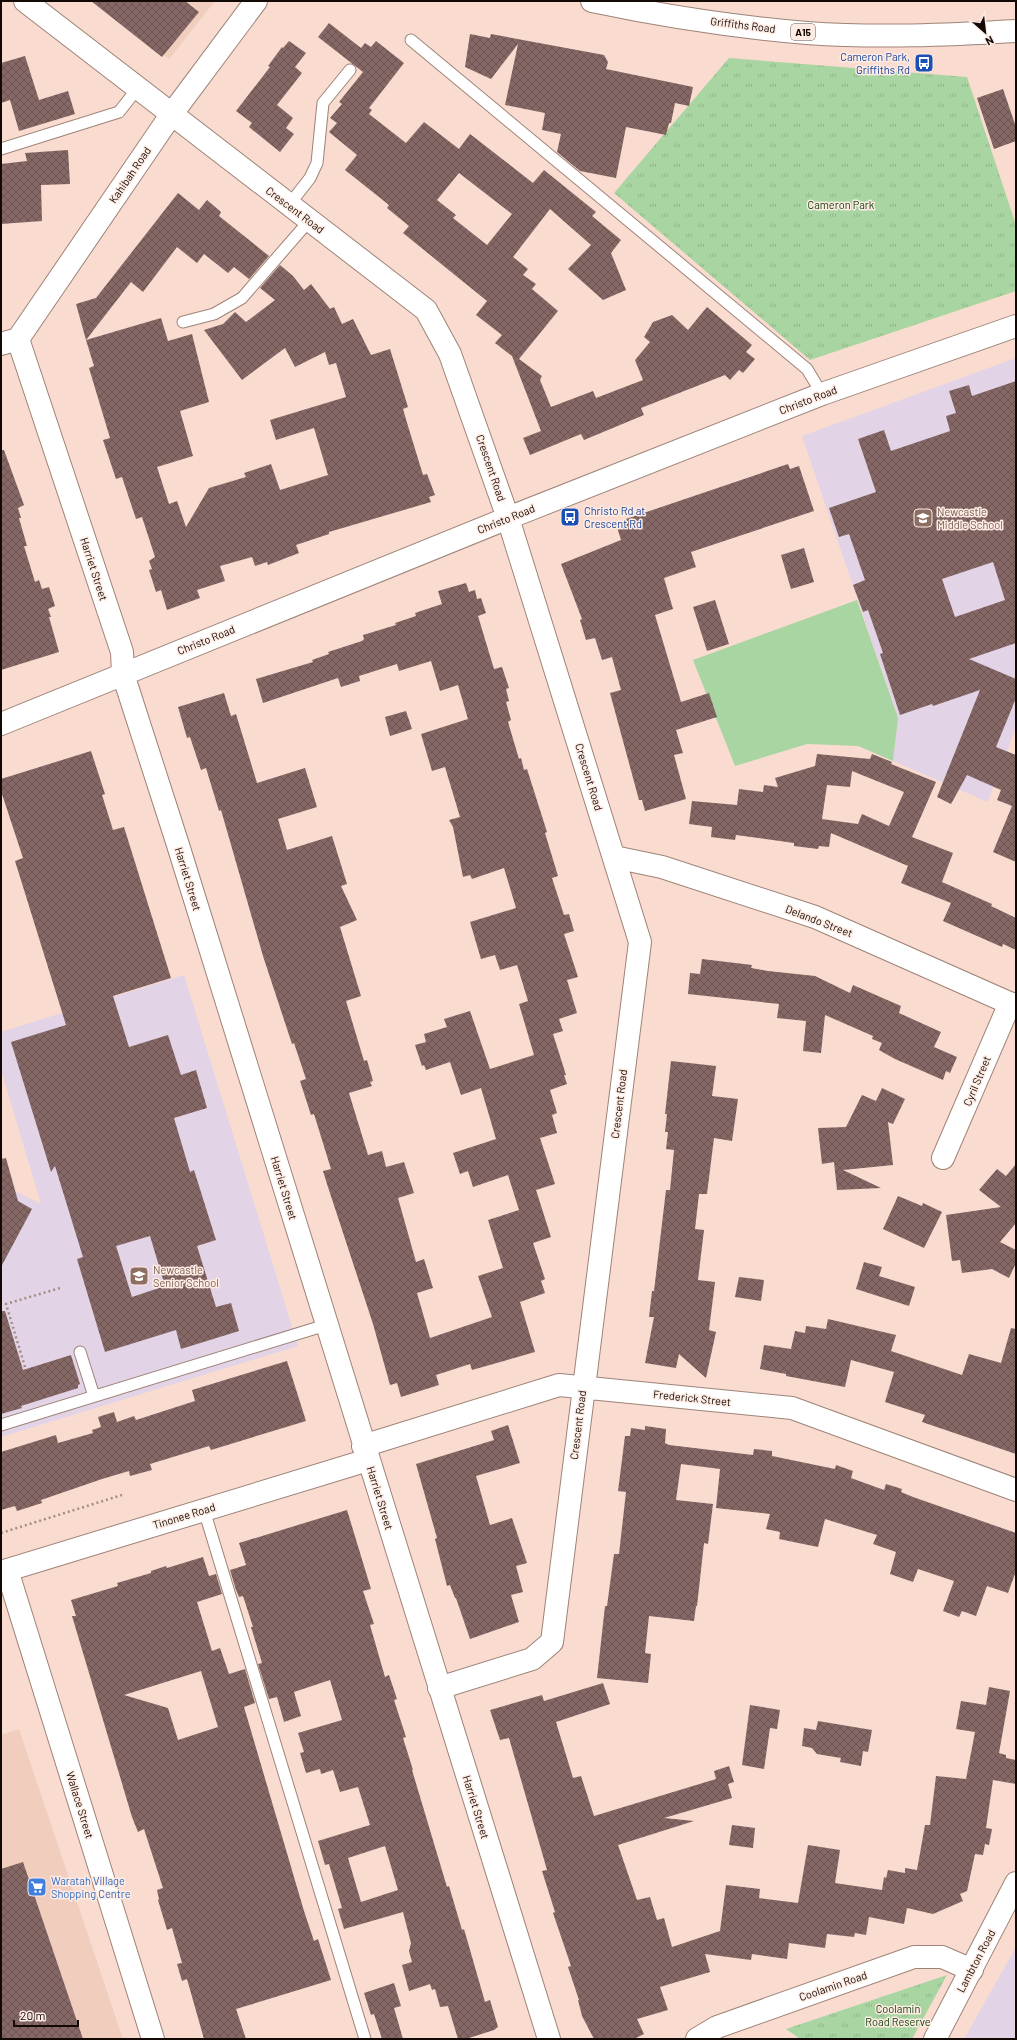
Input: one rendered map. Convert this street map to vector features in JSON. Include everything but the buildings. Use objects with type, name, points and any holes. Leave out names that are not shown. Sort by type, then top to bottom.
[{"type":"main road","name":"Crescent Road","points":[[25,1],[137,89],[426,310],[450,354],[508,518],[640,942],[552,1642],[532,1659],[439,1688]]},
{"type":"main road","name":"Kahibah Road","points":[[9,341],[171,115],[256,1]]},
{"type":"main road","name":"Griffiths Road","points":[[592,1],[661,16],[808,33],[927,36],[1016,31]]},
{"type":"main road","name":"Christo Road","points":[[1,724],[508,518],[822,394],[1016,326]]},
{"type":"main road","name":"Harriet Street","points":[[9,341],[122,652],[123,674],[180,852],[549,2039]]},
{"type":"main road","name":"Delando Street","points":[[614,857],[662,867],[815,917],[1013,1004]]},
{"type":"main road","name":"Cyril Street","points":[[943,1158],[1013,1004]]},
{"type":"main road","name":"Frederick Street","points":[[366,1453],[559,1385],[792,1408],[1016,1490]]},
{"type":"main road","name":"Tinonee Road","points":[[4,1571],[204,1510],[366,1453]]},
{"type":"main road","name":"Wallace Street","points":[[4,1571],[153,2039]]},
{"type":"main road","name":"Lambton Road","points":[[935,2039],[1015,1890]]},
{"type":"main road","name":"Coolamin Road","points":[[697,2039],[718,2027],[914,1957],[942,1957],[972,1970]]},
{"type":"lane","points":[[411,40],[807,369],[822,394]]},
{"type":"lane","points":[[289,205],[310,178],[317,163],[324,103],[350,70]]},
{"type":"lane","points":[[1,149],[119,112],[137,89]]},
{"type":"lane","points":[[183,322],[214,314],[242,298],[309,221]]},
{"type":"lane","points":[[1,1425],[326,1325]]},
{"type":"lane","points":[[80,1352],[94,1396]]},
{"type":"lane","points":[[204,1510],[365,2039]]},
{"type":"path","points":[[25,1368],[6,1304],[60,1288]]},
{"type":"path","points":[[1,1533],[122,1495]]},
{"type":"shaded area","points":[[94,1],[215,1],[169,59]]},
{"type":"shaded area","name":"Newcastle Middle School","points":[[1016,358],[1016,727],[988,802],[893,761],[898,718],[802,436]]},
{"type":"shaded area","name":"Newcastle Senior School","points":[[184,975],[298,1346],[1,1437],[1,1187],[5,1186],[41,1204],[1,1070],[1,1032]]},
{"type":"shaded area","name":"Waratah Village Shopping Centre","points":[[19,1729],[123,2039],[1,2039],[1,1735]]},
{"type":"shaded area","points":[[1016,1947],[1016,2039],[964,2039]]},
{"type":"green space","name":"Cameron Park","points":[[729,58],[967,77],[1016,225],[1016,291],[810,360],[614,193]]},
{"type":"green space","points":[[857,600],[898,718],[893,761],[858,746],[807,744],[735,766],[693,660]]},
{"type":"green space","name":"Coolamin Road Reserve","points":[[947,1975],[912,2039],[800,2039],[786,2029]]},
{"type":"place","name":"Cameron Park, Griffiths Rd","points":[[924,63]]},
{"type":"place","name":"Christo Rd at Crescent Rd","points":[[570,517]]},
{"type":"place","name":"Newcastle Middle School","points":[[923,518]]},
{"type":"place","name":"Newcastle Senior School","points":[[139,1276]]},
{"type":"place","name":"Waratah Village Shopping Centre","points":[[37,1887]]}]
